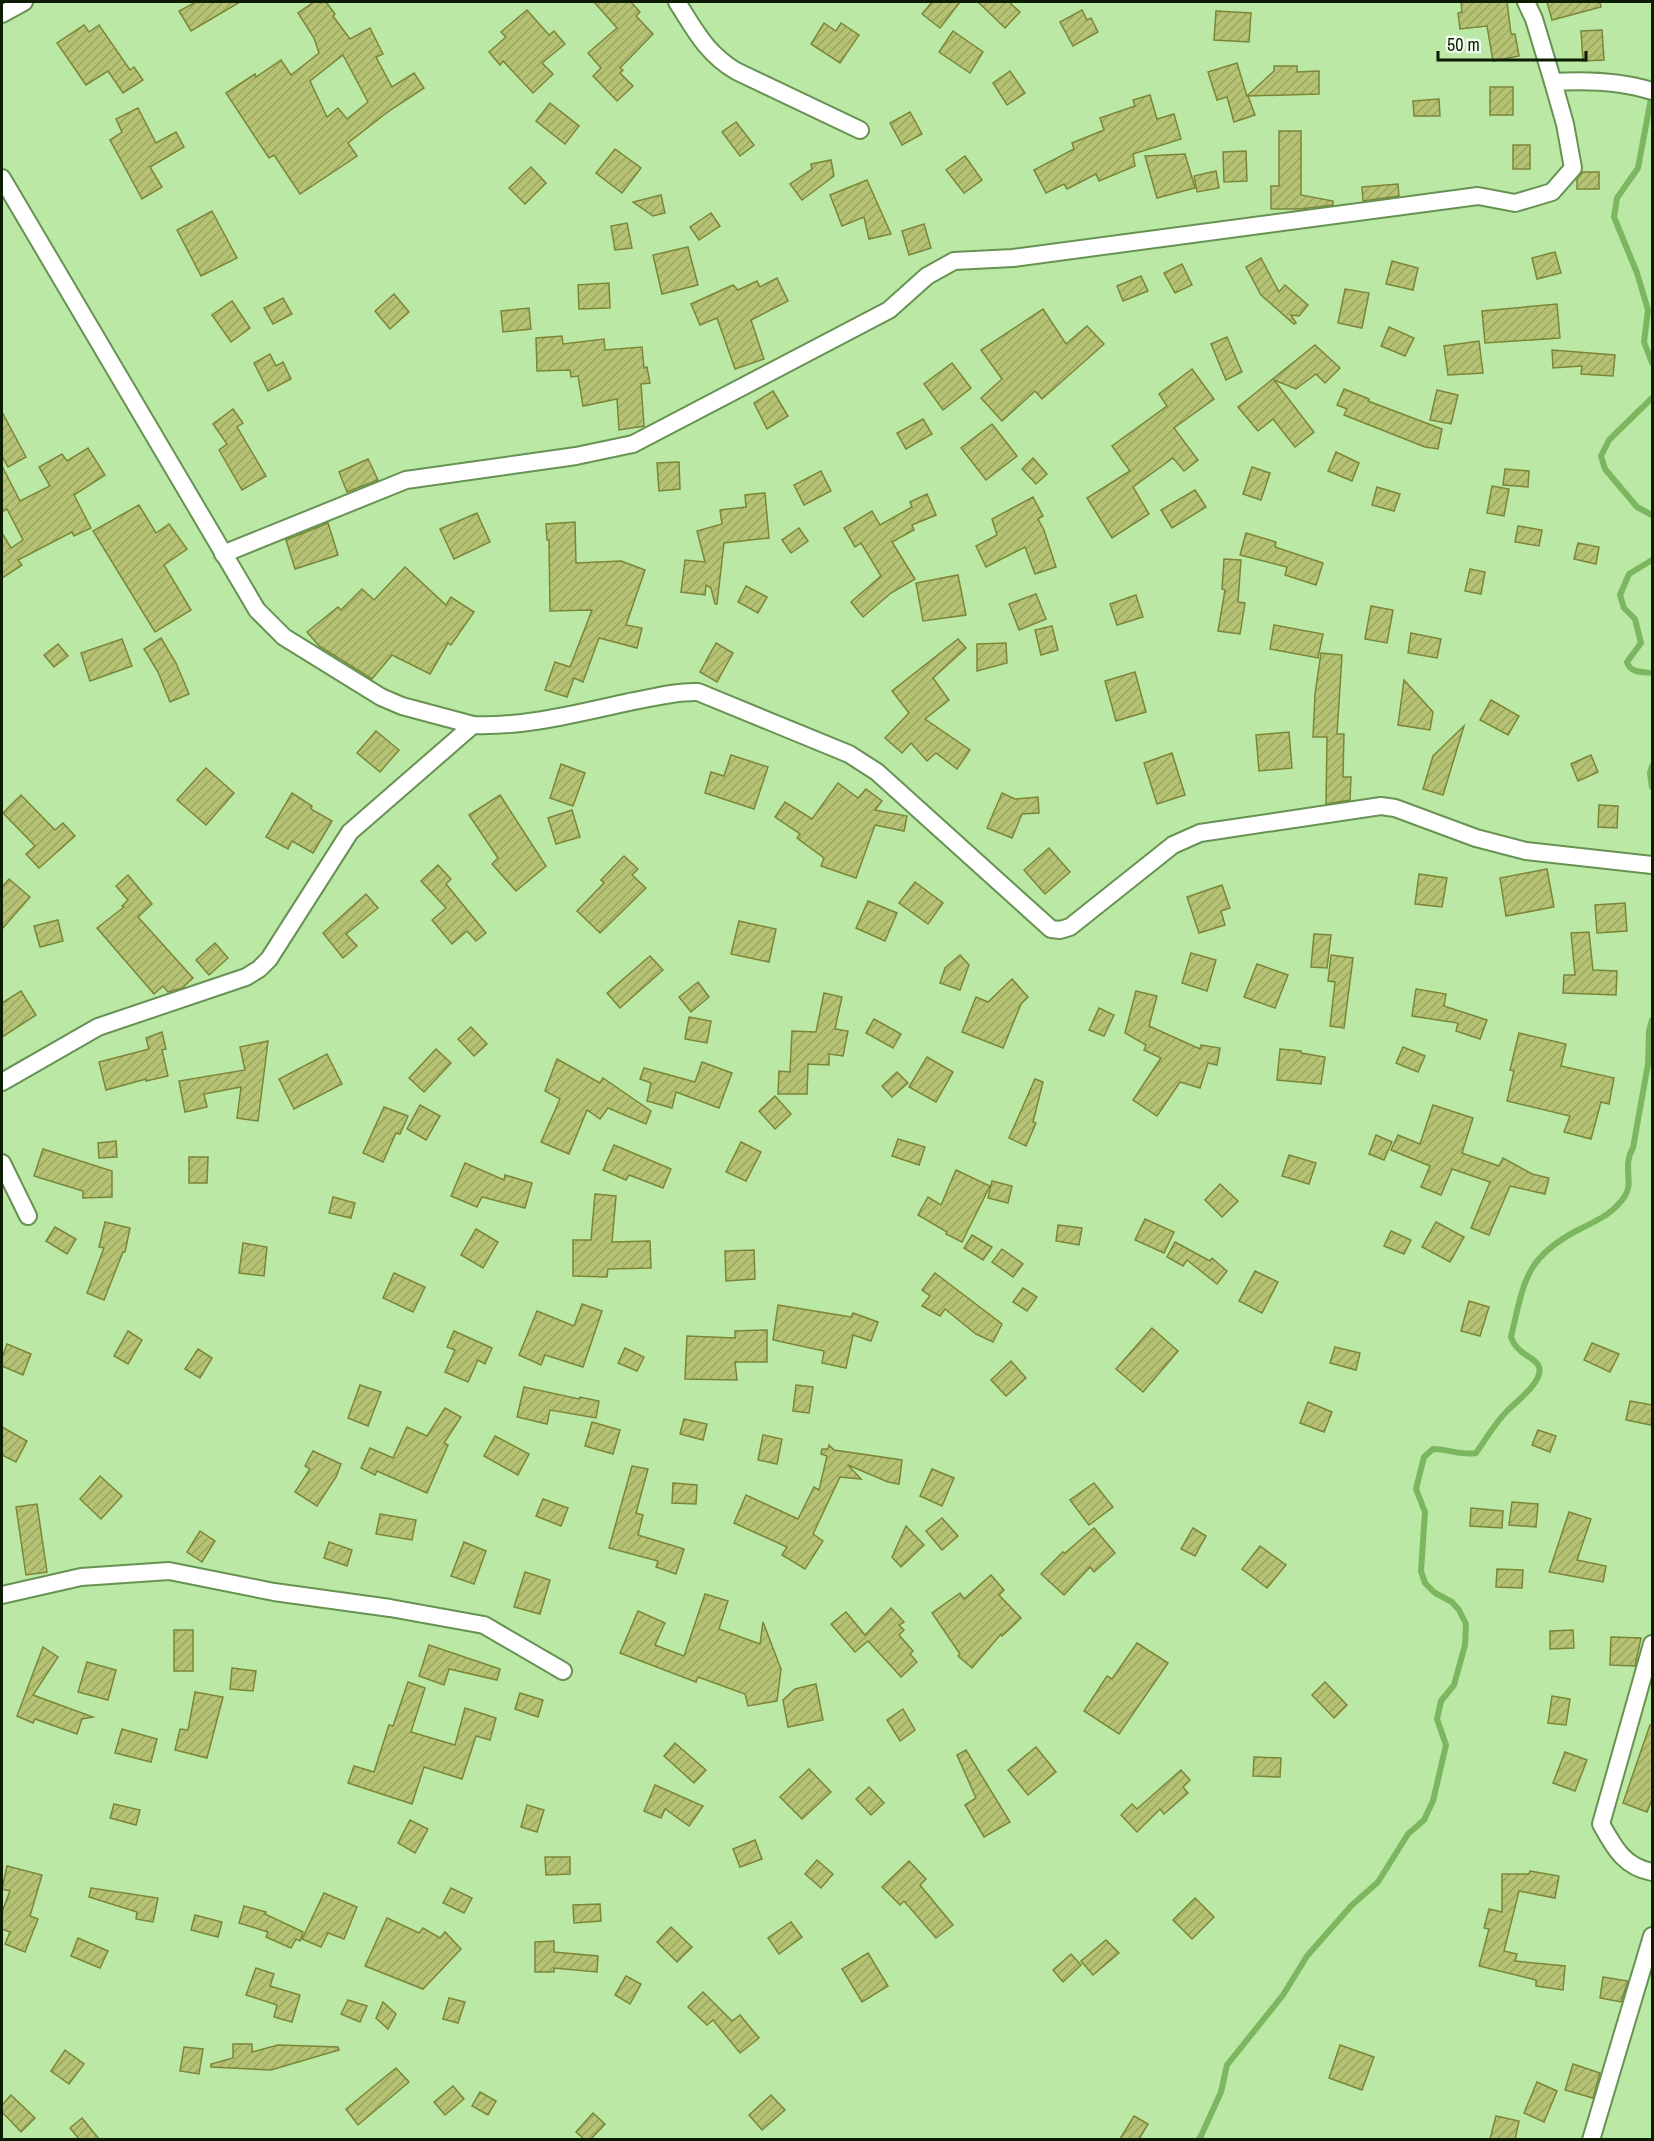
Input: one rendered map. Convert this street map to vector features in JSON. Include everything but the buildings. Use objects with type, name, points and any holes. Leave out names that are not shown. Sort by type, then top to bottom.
[{"type":"street","points":[[2,14],[24,2]]},
{"type":"street","points":[[677,2],[705,45],[720,61],[860,130]]},
{"type":"street","points":[[224,554],[406,480],[576,456],[633,444],[889,310],[927,276],[954,261],[1012,258],[1478,196],[1515,203],[1552,192],[1573,168],[1565,124],[1534,19],[1526,2]]},
{"type":"street","points":[[1553,82],[1580,80],[1646,89]]},
{"type":"street","points":[[2,178],[257,610],[284,637],[392,703],[473,725],[532,722],[673,693],[698,692],[862,761],[980,862],[1051,929],[1060,930],[1071,927],[1173,845],[1186,838],[1200,833],[1381,806],[1395,808],[1476,838],[1526,851],[1653,866]]},
{"type":"street","points":[[2,1082],[98,1027],[246,977],[259,969],[269,959],[350,832],[473,725]]},
{"type":"street","points":[[2,1163],[28,1216]]},
{"type":"street","points":[[2,1595],[81,1577],[169,1571],[274,1592],[390,1608],[484,1625],[563,1671]]},
{"type":"street","points":[[1653,1644],[1601,1824],[1617,1853],[1641,1870],[1653,1872]]},
{"type":"street","points":[[1591,2139],[1653,1936]]},
{"type":"waterway","points":[[1652,93],[1638,168],[1617,198],[1614,217],[1637,273],[1648,310],[1644,342],[1652,363]]},
{"type":"waterway","points":[[1652,398],[1609,440],[1601,456],[1605,469],[1637,507],[1652,515]]},
{"type":"waterway","points":[[1652,560],[1629,574],[1620,595],[1624,608],[1635,619],[1641,643],[1627,662],[1634,670],[1652,673]]},
{"type":"waterway","points":[[1652,766],[1650,773],[1652,787]]},
{"type":"waterway","points":[[1198,2140],[1221,2092],[1227,2065],[1283,1995],[1307,1956],[1351,1906],[1378,1882],[1408,1834],[1424,1820],[1433,1801],[1446,1745],[1437,1719],[1441,1701],[1454,1685],[1465,1645],[1466,1624],[1452,1602],[1435,1593],[1425,1583],[1421,1571],[1425,1512],[1416,1489],[1424,1457],[1433,1449],[1465,1454],[1476,1453],[1498,1421],[1537,1379],[1539,1367],[1517,1348],[1511,1337],[1519,1301],[1529,1274],[1536,1262],[1547,1251],[1560,1240],[1598,1220],[1620,1203],[1625,1196],[1628,1185],[1628,1161],[1633,1148],[1648,1064],[1649,1031],[1652,1020]]}]
